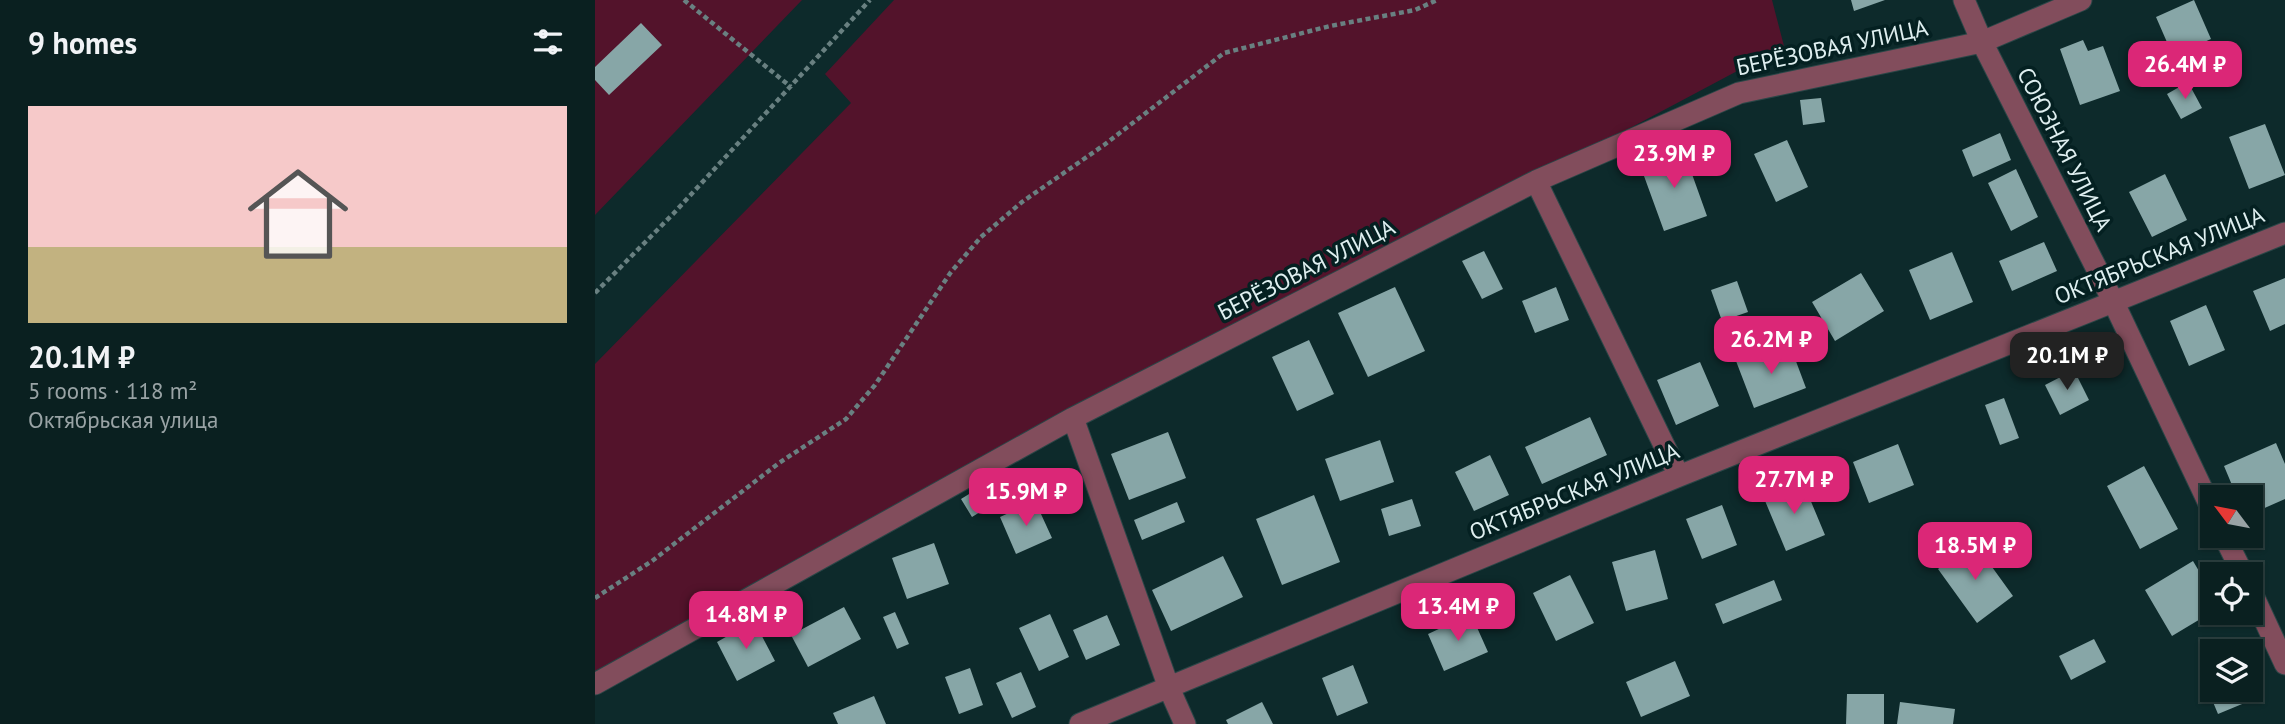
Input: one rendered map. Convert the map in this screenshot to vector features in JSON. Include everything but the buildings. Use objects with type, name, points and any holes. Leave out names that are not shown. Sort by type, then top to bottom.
[{"type":"street","name":"СОЮЗНАЯ УЛИЦА","points":[[1964,0],[1982,42],[2113,301],[2200,485]]},
{"type":"street","name":"БЕРЁЗОВАЯ УЛИЦА","points":[[595,684],[1073,418],[1536,181],[1739,93],[1982,42],[2081,0]]},
{"type":"street","points":[[1536,181],[1679,476]]},
{"type":"street","name":"ОКТЯБРЬСКАЯ УЛИЦА","points":[[1080,724],[1679,476],[2285,233]]},
{"type":"street","points":[[1073,418],[1169,688],[1185,724]]},
{"type":"street","points":[[2263,617],[2285,664]]},
{"type":"path","points":[[684,0],[791,87]]},
{"type":"path","points":[[595,293],[673,214],[870,0]]},
{"type":"path","points":[[595,598],[652,561],[779,463],[846,419],[875,385],[951,272],[981,237],[1022,202],[1104,145],[1224,53],[1330,26],[1415,10],[1437,0]]},
{"type":"shaded area","points":[[595,0],[802,0],[595,215]]},
{"type":"shaded area","points":[[894,0],[1772,0],[1784,46],[595,679],[595,364],[851,103],[825,74]]}]
